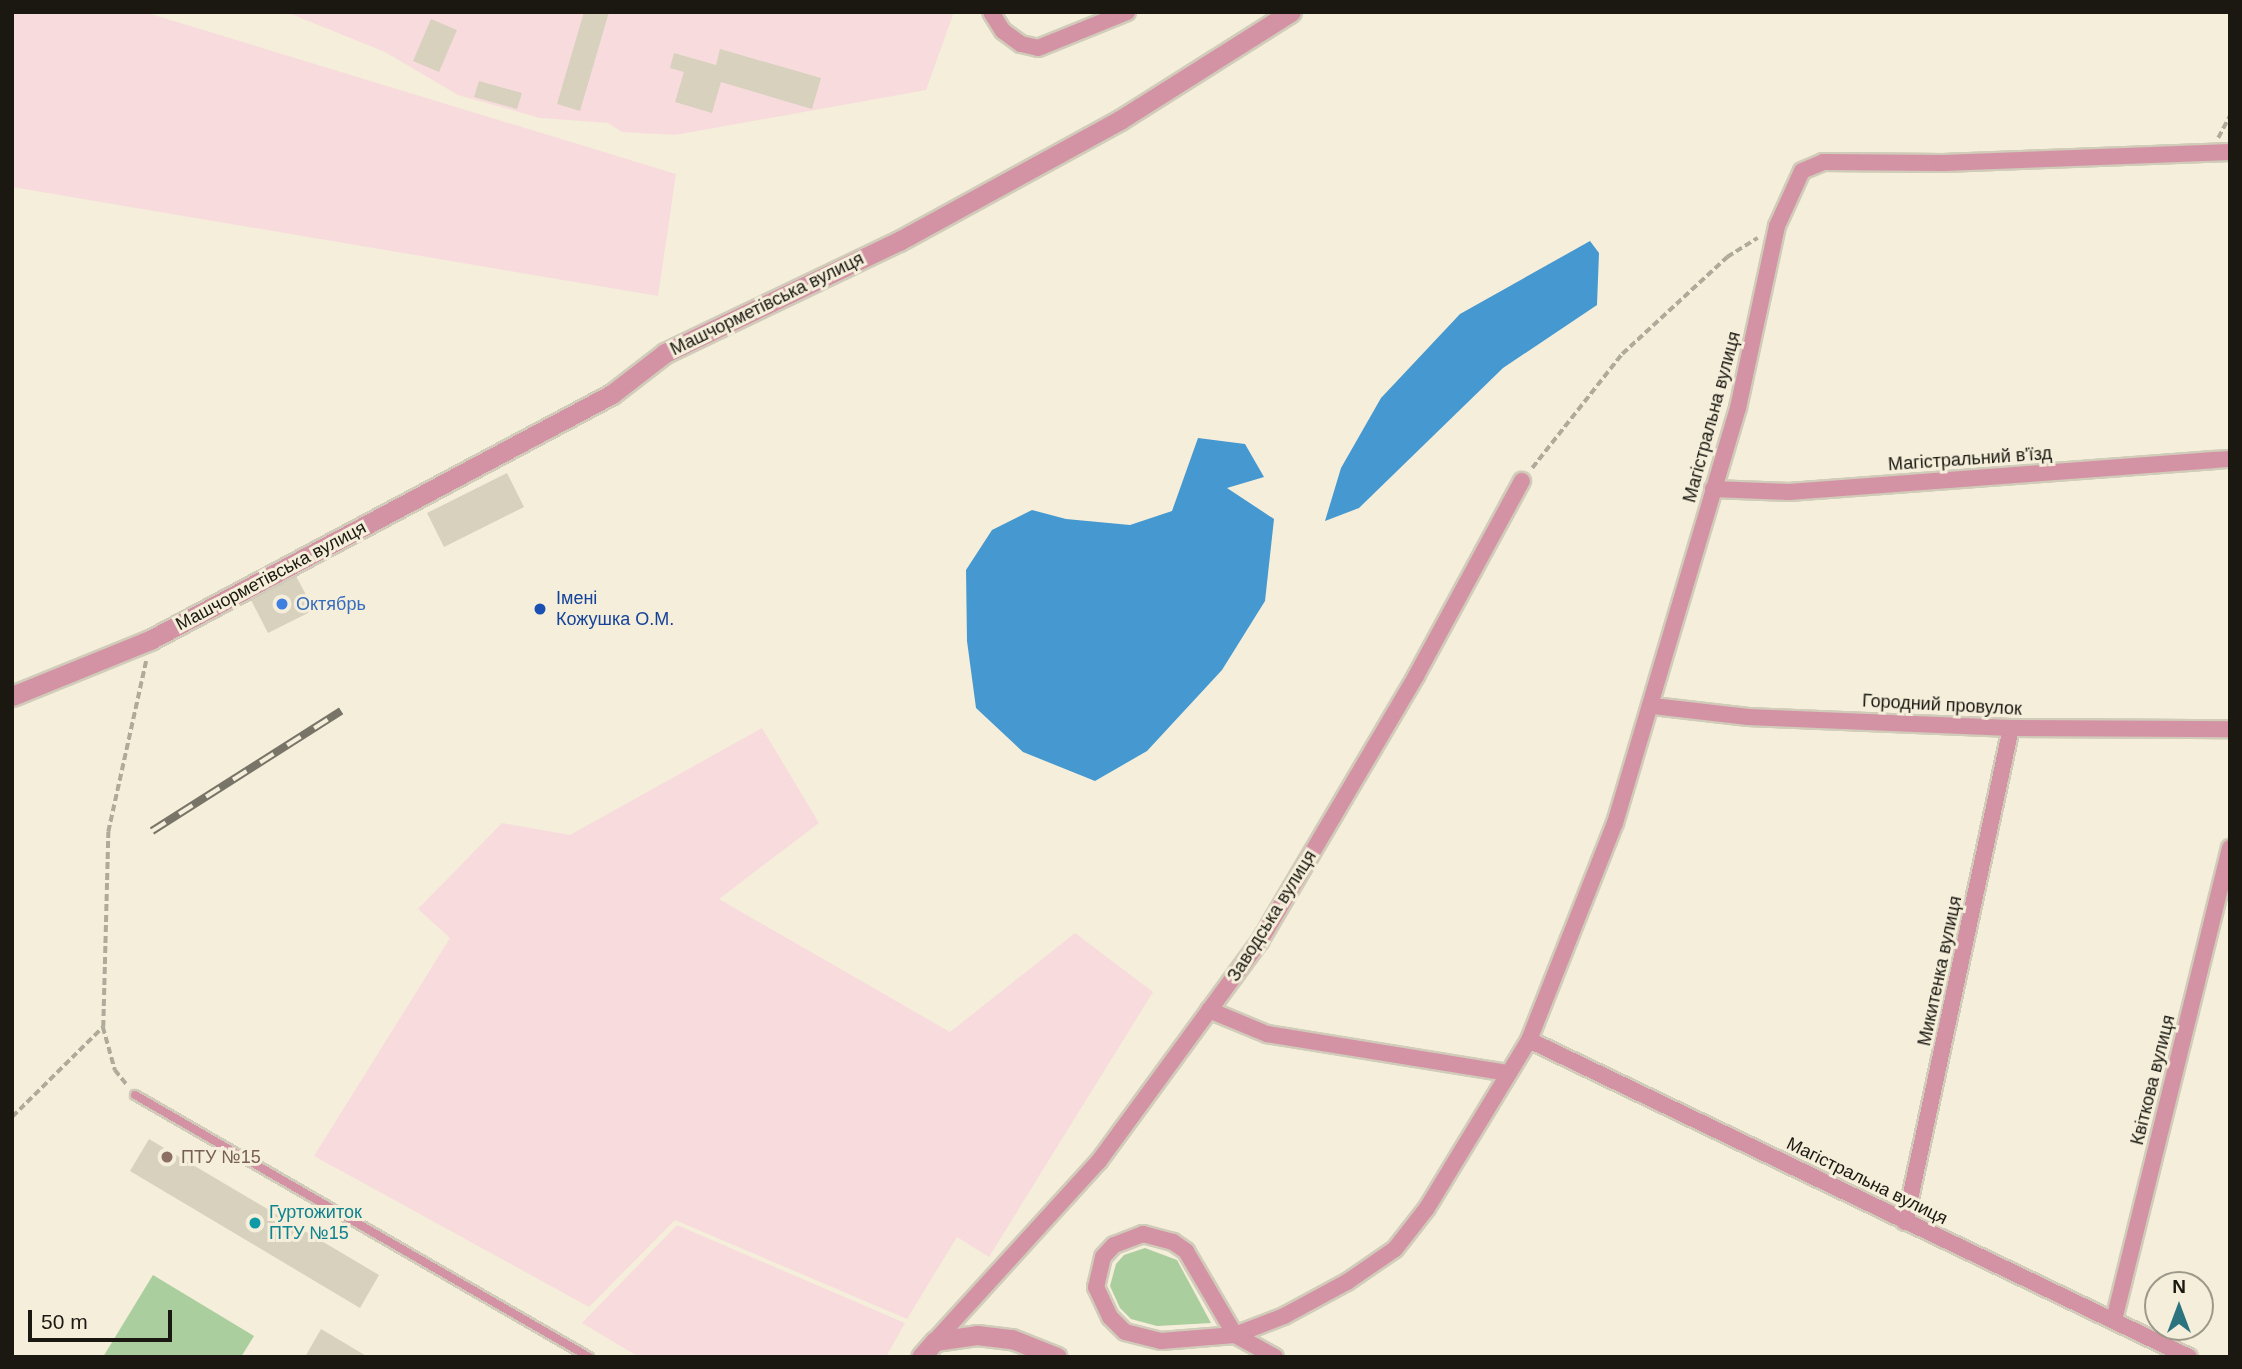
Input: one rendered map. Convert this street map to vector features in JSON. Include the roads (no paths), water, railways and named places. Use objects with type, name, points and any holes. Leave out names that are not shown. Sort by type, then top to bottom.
[{"type":"street","points":[[991,12],[1003,31],[1021,44],[1038,48],[1127,12]]},
{"type":"street","name":"Машчорметівська вулиця","points":[[12,696],[150,640],[612,394],[665,354],[899,240],[1120,120],[1291,12]]},
{"type":"street","name":"Магістральна вулиця","points":[[1235,1335],[1322,1297],[1395,1249],[1427,1208],[1529,1040],[1615,823],[1653,706],[1738,408],[1777,226],[1793,182],[1802,170],[1823,162],[1943,163],[2222,151]]},
{"type":"street","name":"Магістральний в'їзд","points":[[1713,489],[1789,492],[2230,459]]},
{"type":"street","name":"Заводська вулиця","points":[[921,1357],[1099,1161],[1260,941],[1396,711],[1522,481]]},
{"type":"street","name":"Городний провулок","points":[[1653,706],[1748,718],[2011,728],[2230,729]]},
{"type":"street","name":"Микитенка вулиця","points":[[1905,1222],[2011,728]]},
{"type":"street","name":"Квіткова вулиця","points":[[2114,1321],[2230,848]]},
{"type":"street","points":[[1209,1010],[1267,1034],[1507,1073]]},
{"type":"street","name":"Магістральна вулиця","points":[[1529,1040],[2189,1357]]},
{"type":"street","points":[[1235,1335],[1161,1341],[1125,1332],[1110,1317],[1096,1287],[1103,1257],[1114,1245],[1143,1234],[1173,1241],[1186,1251],[1235,1335],[1275,1357]]},
{"type":"street","points":[[935,1341],[977,1335],[1012,1339],[1057,1357]]},
{"type":"lane","points":[[135,1095],[589,1357]]},
{"type":"water","points":[[1590,241],[1599,253],[1597,305],[1503,368],[1359,508],[1325,521],[1341,468],[1381,398],[1460,314]]},
{"type":"water","points":[[1198,438],[1245,444],[1264,477],[1227,488],[1274,519],[1265,601],[1222,670],[1147,751],[1095,781],[1023,752],[976,708],[967,641],[966,570],[992,530],[1032,510],[1066,519],[1130,525],[1172,511]]},
{"type":"railway","points":[[152,831],[341,711]]},
{"type":"place","name":"Октябрь","points":[[282,604]]},
{"type":"place","name":"Імені Кожушка О.М.","points":[[540,609]]},
{"type":"place","name":"ПТУ №15","points":[[167,1157]]},
{"type":"place","name":"Гуртожиток ПТУ №15","points":[[255,1223]]}]
